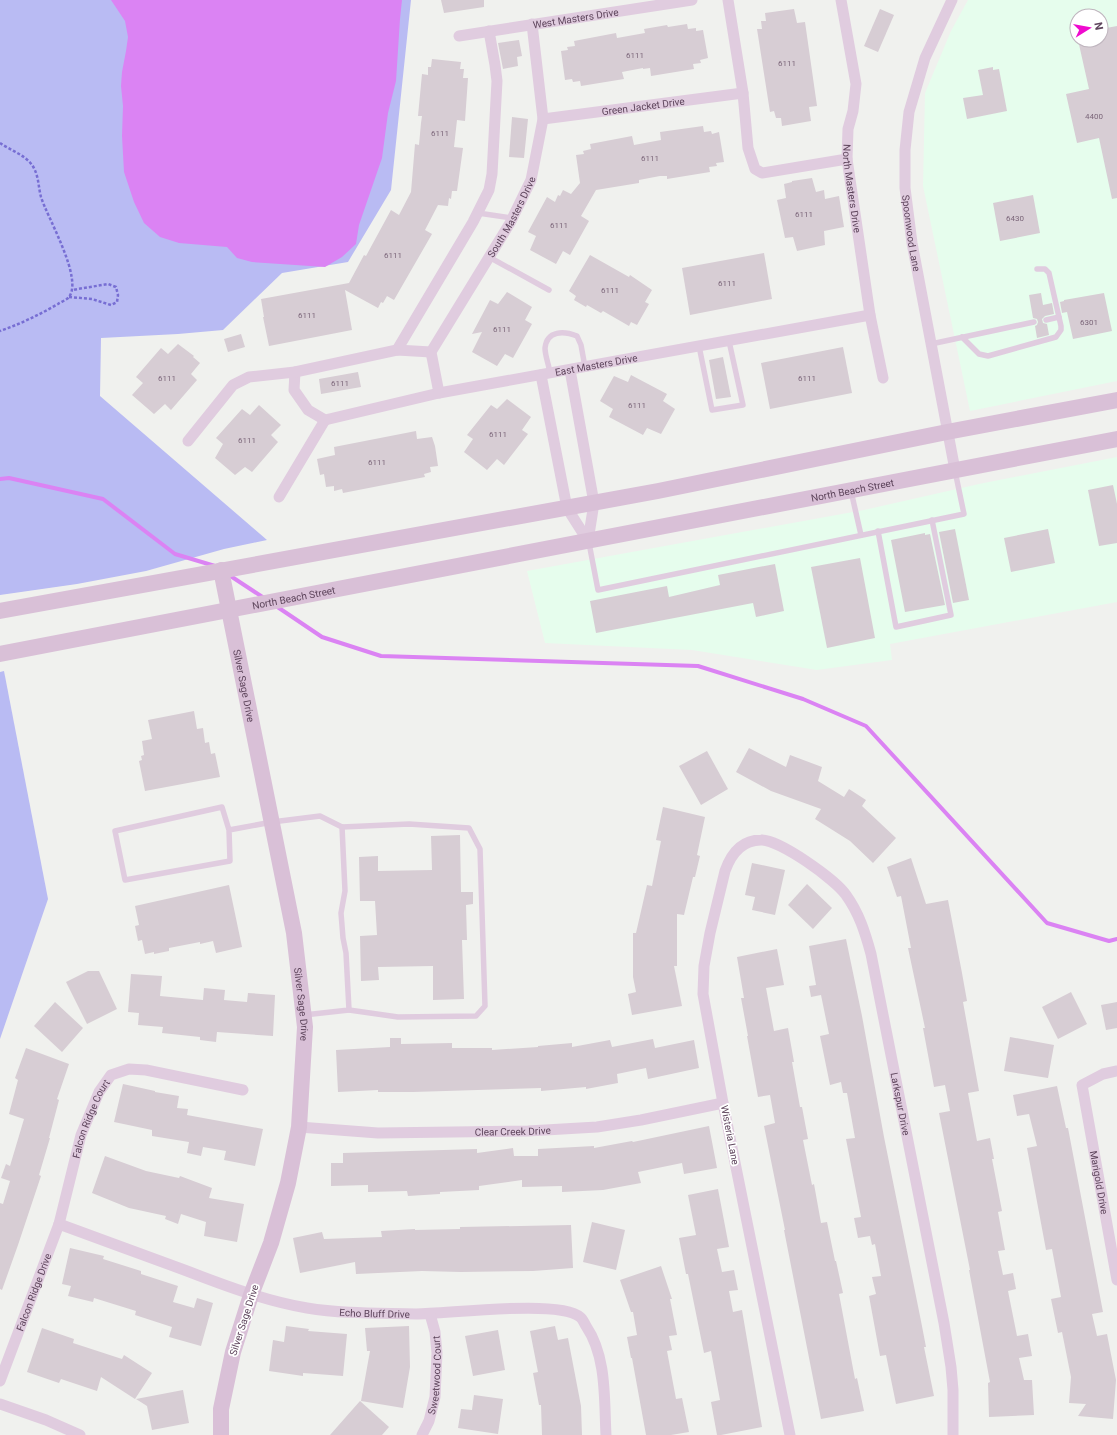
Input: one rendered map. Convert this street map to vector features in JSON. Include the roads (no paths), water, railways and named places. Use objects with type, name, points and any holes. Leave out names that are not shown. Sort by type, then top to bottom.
[{"type":"main road","points":[[7,610],[658,491],[947,432],[1117,400]]},
{"type":"main road","name":"North Beach Street","points":[[6,653],[1117,439]]},
{"type":"main road","name":"Silver Sage Drive","points":[[221,570],[294,933],[305,1028],[299,1127],[288,1183],[271,1243],[252,1295],[227,1374],[221,1409],[221,1435]]},
{"type":"street","name":"West Masters Drive","points":[[459,36],[692,0]]},
{"type":"street","points":[[728,0],[743,93],[748,148],[755,169],[762,173],[847,159]]},
{"type":"street","name":"North Masters Drive","points":[[841,0],[856,84],[853,111],[848,129],[847,159],[870,315],[883,378]]},
{"type":"street","name":"Spoonwood Lane","points":[[952,0],[925,58],[910,112],[905,150],[905,188],[912,243],[955,470]]},
{"type":"street","name":"South Masters Drive","points":[[431,352],[512,218],[531,180],[543,119],[532,24]]},
{"type":"street","points":[[397,350],[478,213],[489,190],[492,174],[497,81],[488,31]]},
{"type":"street","name":"Green Jacket Drive","points":[[543,119],[743,93]]},
{"type":"street","name":"East Masters Drive","points":[[325,420],[439,393],[870,315]]},
{"type":"street","points":[[188,441],[233,385],[249,377],[295,372],[397,350],[431,352],[439,393]]},
{"type":"street","points":[[570,370],[594,503],[588,541]]},
{"type":"street","points":[[279,497],[325,420],[308,410],[296,394],[294,390],[295,372]]},
{"type":"street","points":[[545,374],[567,508],[588,541]]},
{"type":"street","name":"Larkspur Drive","points":[[746,842],[762,840],[773,842],[812,864],[845,893],[858,913],[866,934],[944,1323],[953,1390],[953,1435]]},
{"type":"street","name":"Wisteria Lane","points":[[746,842],[733,854],[725,871],[710,933],[704,966],[703,994],[790,1435]]},
{"type":"street","name":"Falcon Ridge Court","points":[[65,1202],[81,1135],[99,1092],[111,1075],[128,1069],[146,1070],[242,1090]]},
{"type":"street","name":"Marigold Drive","points":[[1117,1071],[1103,1074],[1082,1086],[1117,1280]]},
{"type":"street","name":"Clear Creek Drive","points":[[299,1127],[378,1133],[528,1131],[597,1127],[641,1120],[724,1103]]},
{"type":"street","name":"Falcon Ridge Drive","points":[[0,1381],[59,1224],[65,1202]]},
{"type":"street","name":"Echo Bluff Drive","points":[[59,1224],[252,1295],[305,1308],[362,1313],[430,1314],[531,1307],[571,1312],[580,1317],[589,1330],[599,1354],[603,1374],[606,1435]]},
{"type":"street","name":"Sweetwood Court","points":[[422,1435],[429,1421],[435,1398],[437,1353],[435,1332],[430,1314]]},
{"type":"street","points":[[0,1404],[46,1420],[80,1435]]},
{"type":"lane","points":[[478,213],[512,218]]},
{"type":"lane","points":[[489,257],[549,290]]},
{"type":"lane","points":[[962,337],[979,354],[988,356],[1056,337],[1061,330],[1061,326],[1049,273],[1045,268],[1037,269]]},
{"type":"lane","points":[[1046,320],[1059,317]]},
{"type":"lane","points":[[931,344],[1034,322]]},
{"type":"lane","points":[[545,374],[545,348],[549,337],[557,333],[567,332],[577,336],[581,345],[585,367]]},
{"type":"lane","points":[[699,346],[712,410],[743,405],[729,341]]},
{"type":"lane","points":[[588,541],[598,590],[860,534],[964,514],[955,470]]},
{"type":"lane","points":[[851,490],[860,534]]},
{"type":"lane","points":[[878,531],[896,627],[951,616],[932,520]]},
{"type":"lane","points":[[222,807],[228,830],[230,861],[125,880],[115,830],[222,807]]},
{"type":"lane","points":[[228,830],[272,822],[320,816],[342,827],[409,824],[469,828],[480,849],[484,1006],[476,1016],[398,1017],[349,1010],[304,1015]]},
{"type":"lane","points":[[342,827],[345,891],[341,913],[342,938],[346,953],[349,1010]]},
{"type":"waterway","points":[[0,479],[9,478],[103,499],[175,554],[215,566]]},
{"type":"waterway","points":[[229,575],[264,598]]},
{"type":"waterway","points":[[276,606],[322,637],[381,656],[698,666],[803,699],[866,726],[1047,923],[1109,941],[1117,939]]}]
